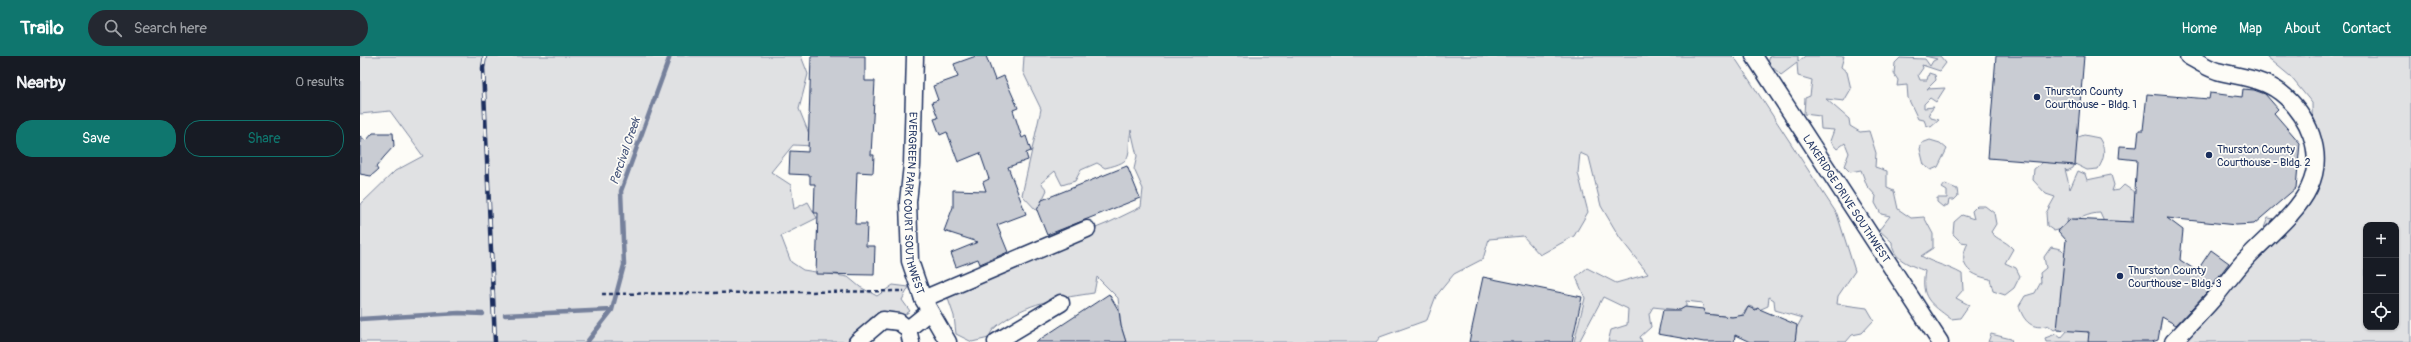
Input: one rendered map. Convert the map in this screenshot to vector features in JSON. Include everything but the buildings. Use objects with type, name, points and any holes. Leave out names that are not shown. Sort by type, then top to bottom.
[{"type":"street","name":"EVERGREEN PARK COURT SOUTHWEST","points":[[915,56],[908,217],[910,261],[923,300],[948,342]]},
{"type":"street","name":"LAKERIDGE DRIVE SOUTHWEST","points":[[1754,56],[1940,342]]},
{"type":"street","points":[[2173,342],[2214,298],[2243,262],[2296,208],[2309,188],[2316,167],[2316,151],[2312,134],[2302,116],[2290,101],[2262,82],[2217,71],[2188,56]]},
{"type":"street","points":[[910,335],[923,300],[1087,229]]},
{"type":"street","points":[[996,342],[1061,303]]},
{"type":"street","points":[[856,342],[883,320],[900,322],[910,335]]},
{"type":"path","points":[[602,294],[923,300]]},
{"type":"shaded area","points":[[360,56],[801,56],[808,74],[799,109],[814,146],[793,145],[771,172],[791,185],[794,209],[808,202],[817,218],[781,236],[791,262],[803,270],[848,277],[860,287],[877,296],[893,285],[909,287],[902,300],[910,311],[887,327],[870,318],[877,335],[868,342],[360,342],[360,205],[395,171],[423,156],[390,111],[360,114]]},
{"type":"shaded area","points":[[1024,56],[1732,56],[1737,61],[1837,214],[1855,271],[1838,296],[1837,304],[1867,308],[1874,320],[1862,333],[1852,335],[1846,342],[1795,342],[1796,329],[1802,318],[1775,310],[1774,300],[1769,297],[1768,306],[1759,310],[1749,306],[1741,316],[1732,317],[1705,314],[1702,303],[1686,301],[1686,307],[1680,310],[1653,307],[1649,314],[1651,327],[1640,337],[1642,342],[1608,342],[1611,330],[1627,325],[1628,309],[1603,297],[1579,342],[1574,342],[1585,298],[1576,277],[1587,268],[1616,283],[1648,274],[1620,238],[1601,206],[1589,157],[1580,153],[1578,173],[1588,212],[1574,236],[1540,255],[1523,236],[1489,239],[1483,259],[1454,274],[1436,296],[1427,320],[1380,337],[1376,342],[1126,342],[1121,326],[1118,298],[1097,277],[1094,293],[1048,301],[1026,308],[997,326],[991,332],[989,338],[972,342],[956,334],[954,316],[945,290],[1108,223],[1141,207],[1143,189],[1134,169],[1137,156],[1131,130],[1128,156],[1126,160],[1121,163],[1105,168],[1097,163],[1081,170],[1075,181],[1062,185],[1055,171],[1041,183],[1047,190],[1037,211],[1022,195],[1041,109],[1023,72]]},
{"type":"shaded area","points":[[1770,56],[1798,56],[1798,62],[1805,56],[1844,56],[1841,67],[1847,72],[1851,89],[1844,101],[1826,99],[1849,119],[1850,126],[1860,132],[1869,131],[1876,153],[1875,167],[1887,171],[1887,188],[1894,191],[1898,209],[1911,218],[1924,217],[1933,234],[1933,248],[1921,256],[1962,274],[1963,290],[1956,298],[1969,305],[1960,318],[1951,319],[1932,304],[1925,294],[1925,271],[1908,264],[1899,258],[1895,253],[1892,242],[1879,230],[1890,216],[1881,214],[1875,203],[1876,196],[1867,186],[1861,170],[1850,172],[1844,166],[1849,153],[1845,143],[1837,149],[1830,141],[1834,130],[1821,129],[1820,116],[1804,114],[1805,98],[1810,96],[1812,80],[1798,76],[1797,63],[1781,75],[1768,63]]},
{"type":"shaded area","points":[[1925,56],[1940,56],[1946,63],[1940,71],[1922,65],[1923,68],[1918,75],[1920,80],[1927,80],[1929,73],[1935,75],[1936,80],[1927,89],[1945,88],[1936,102],[1930,98],[1924,104],[1924,108],[1934,107],[1929,113],[1931,118],[1939,120],[1931,127],[1926,125],[1924,120],[1918,119],[1908,98],[1907,85],[1897,86],[1898,80],[1894,74],[1895,63],[1900,58],[1925,59],[1930,66],[1933,61],[1937,59]]},
{"type":"shaded area","points":[[2266,56],[2411,56],[2411,342],[2170,342],[2247,269],[2268,218],[2297,222],[2313,165],[2312,103],[2290,76]]},
{"type":"shaded area","points":[[2084,135],[2099,138],[2103,146],[2104,154],[2098,169],[2087,170],[2075,164],[2073,168],[2067,171],[2065,169],[2070,189],[2078,171],[2085,174],[2087,180],[2111,175],[2114,185],[2112,191],[2119,190],[2124,185],[2134,192],[2137,191],[2138,218],[2131,217],[2132,222],[2129,228],[2104,222],[2100,213],[2091,214],[2076,219],[2067,219],[2068,223],[2062,229],[2054,231],[2047,226],[2046,213],[2055,197],[2046,194],[2033,180],[2034,169],[2073,139]]},
{"type":"shaded area","points":[[1930,140],[1940,143],[1947,149],[1938,167],[1931,170],[1924,165],[1920,149],[1922,143]]},
{"type":"shaded area","points":[[1945,184],[1957,189],[1958,196],[1954,200],[1949,200],[1948,205],[1943,207],[1937,202],[1937,198],[1947,198],[1947,191],[1942,188]]},
{"type":"shaded area","points":[[1977,206],[1985,206],[1994,213],[1996,224],[1991,232],[2013,249],[2005,263],[2016,268],[2020,276],[2014,288],[2005,295],[1993,291],[1990,279],[1976,275],[1970,271],[1964,263],[1965,250],[1968,243],[1961,242],[1953,234],[1954,222],[1962,215],[1974,219],[1972,211]]},
{"type":"shaded area","points":[[2051,247],[2061,249],[2065,253],[2058,328],[2054,330],[2048,325],[2043,327],[2033,326],[2023,316],[2019,306],[2025,296],[2035,293],[2041,282],[2040,273],[2046,268],[2044,257]]},
{"type":"shaded area","points":[[2083,328],[2093,338],[2115,342],[2046,342],[2045,338],[2056,334],[2061,338],[2068,330]]},
{"type":"shaded area","points":[[1991,334],[2011,339],[2012,342],[1988,342]]},
{"type":"waterway","name":"Percival Creek","points":[[587,342],[612,310],[624,265],[621,191],[670,56]]},
{"type":"waterway","points":[[505,315],[612,310]]},
{"type":"waterway","points":[[360,319],[459,313],[483,314]]},
{"type":"railway","points":[[485,56],[483,68],[495,342]]},
{"type":"place","name":"Thurston County Courthouse - Bldg. 1","points":[[2037,97]]},
{"type":"place","name":"Thurston County Courthouse - Bldg. 2","points":[[2209,155]]},
{"type":"place","name":"Thurston County Courthouse - Bldg. 3","points":[[2120,276]]}]
